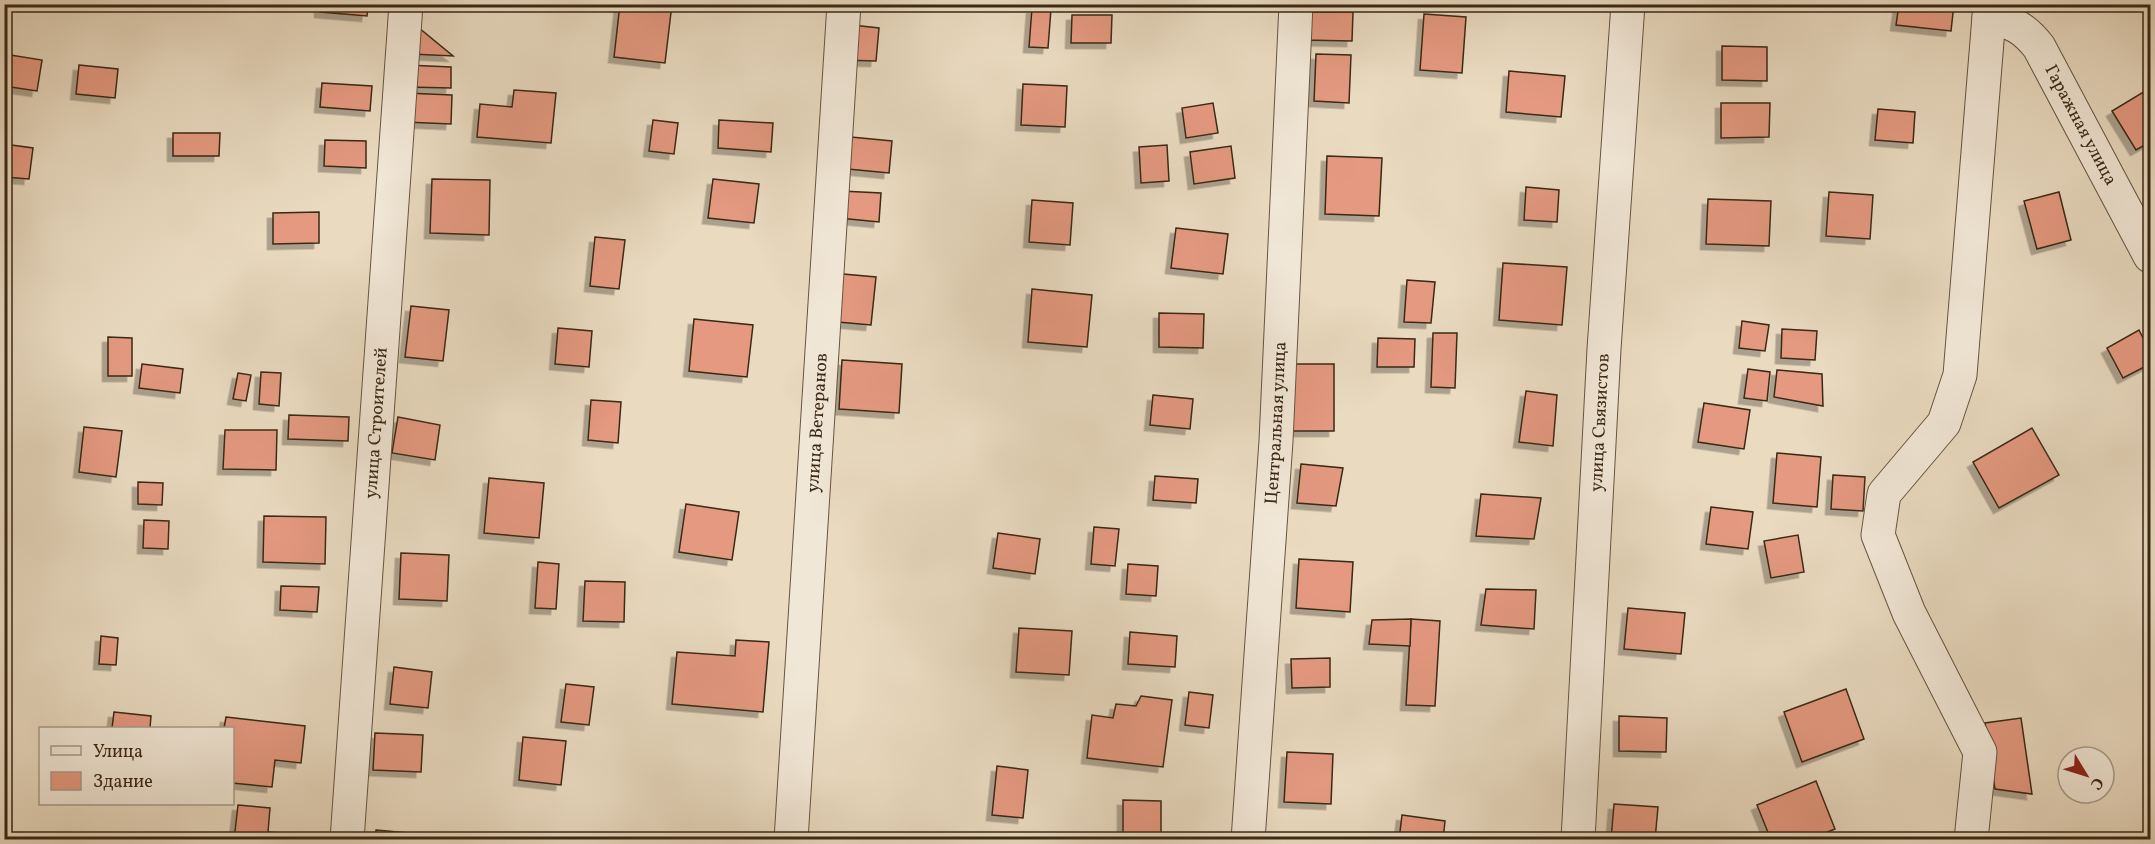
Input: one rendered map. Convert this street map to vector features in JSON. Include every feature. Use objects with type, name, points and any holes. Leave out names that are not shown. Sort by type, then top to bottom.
[{"type":"street","name":"улица Строителей","points":[[347,840],[406,4]]},
{"type":"street","name":"улица Ветеранов","points":[[791,840],[844,4]]},
{"type":"street","name":"Центральная улица","points":[[1248,840],[1276,441],[1296,4]]},
{"type":"street","name":"улица Связистов","points":[[1578,840],[1604,349],[1628,4]]},
{"type":"street","name":"Гаражная улица","points":[[1990,11],[2027,32],[2038,47],[2151,256]]},
{"type":"street","points":[[1971,840],[1980,752],[1909,613],[1878,535],[1884,494],[1944,423],[1960,375],[1990,11]]},
{"type":"building","points":[[320,4],[368,4],[367,16],[320,12]]},
{"type":"building","points":[[620,4],[672,4],[665,63],[614,57]]},
{"type":"building","points":[[1899,4],[1954,4],[1951,31],[1896,25]]},
{"type":"building","points":[[1032,8],[1051,9],[1048,48],[1029,47]]},
{"type":"building","points":[[1304,12],[1353,12],[1352,41],[1303,40]]},
{"type":"building","points":[[1424,14],[1466,17],[1462,73],[1420,70]]},
{"type":"building","points":[[1072,15],[1112,15],[1111,43],[1071,43]]},
{"type":"building","points":[[413,23],[453,56],[411,54]]},
{"type":"building","points":[[843,24],[879,28],[876,61],[841,60]]},
{"type":"building","points":[[1722,46],[1767,47],[1767,81],[1722,80]]},
{"type":"building","points":[[4,54],[42,60],[37,91],[4,86]]},
{"type":"building","points":[[1316,54],[1351,55],[1349,103],[1314,101]]},
{"type":"building","points":[[79,65],[118,69],[115,98],[76,94]]},
{"type":"building","points":[[406,65],[451,67],[451,88],[406,87]]},
{"type":"building","points":[[1509,71],[1565,76],[1561,117],[1506,112]]},
{"type":"building","points":[[322,83],[372,86],[370,111],[320,107]]},
{"type":"building","points":[[1023,84],[1067,86],[1065,127],[1021,125]]},
{"type":"building","points":[[2150,88],[2150,142],[2136,150],[2112,111]]},
{"type":"building","points":[[514,90],[556,93],[551,143],[477,137],[480,104],[512,107]]},
{"type":"building","points":[[405,93],[452,95],[451,124],[404,122]]},
{"type":"building","points":[[1213,103],[1218,133],[1186,138],[1182,108]]},
{"type":"building","points":[[1721,103],[1770,103],[1769,137],[1721,138]]},
{"type":"building","points":[[1878,109],[1915,112],[1913,143],[1875,140]]},
{"type":"building","points":[[653,120],[678,123],[674,154],[649,151]]},
{"type":"building","points":[[719,120],[773,123],[771,152],[718,148]]},
{"type":"building","points":[[173,133],[220,133],[219,156],[173,156]]},
{"type":"building","points":[[851,137],[892,141],[889,173],[848,169]]},
{"type":"building","points":[[325,140],[366,141],[366,168],[324,166]]},
{"type":"building","points":[[4,144],[33,148],[29,179],[4,177]]},
{"type":"building","points":[[1167,145],[1169,181],[1141,183],[1139,147]]},
{"type":"building","points":[[1231,146],[1235,178],[1194,184],[1190,152]]},
{"type":"building","points":[[1327,156],[1382,158],[1379,216],[1325,214]]},
{"type":"building","points":[[432,179],[490,180],[489,235],[430,233]]},
{"type":"building","points":[[713,179],[759,184],[754,223],[708,218]]},
{"type":"building","points":[[1526,187],[1559,190],[1557,222],[1524,220]]},
{"type":"building","points":[[841,191],[881,193],[879,222],[839,218]]},
{"type":"building","points":[[1829,192],[1873,195],[1870,239],[1826,236]]},
{"type":"building","points":[[2059,192],[2071,240],[2037,249],[2024,201]]},
{"type":"building","points":[[1708,199],[1771,201],[1769,246],[1706,244]]},
{"type":"building","points":[[1032,200],[1073,203],[1070,245],[1029,242]]},
{"type":"building","points":[[319,212],[319,243],[273,244],[273,213]]},
{"type":"building","points":[[1176,228],[1228,234],[1223,274],[1171,268]]},
{"type":"building","points":[[595,237],[625,240],[619,289],[590,286]]},
{"type":"building","points":[[1503,263],[1567,267],[1562,325],[1499,320]]},
{"type":"building","points":[[843,274],[876,277],[871,325],[838,322]]},
{"type":"building","points":[[1407,280],[1435,282],[1431,323],[1404,322]]},
{"type":"building","points":[[1032,289],[1092,295],[1087,347],[1028,342]]},
{"type":"building","points":[[411,306],[449,310],[443,361],[405,357]]},
{"type":"building","points":[[1159,313],[1204,314],[1203,348],[1159,347]]},
{"type":"building","points":[[694,319],[753,325],[747,377],[689,371]]},
{"type":"building","points":[[1742,321],[1769,325],[1765,351],[1739,348]]},
{"type":"building","points":[[558,328],[592,331],[589,367],[555,364]]},
{"type":"building","points":[[1782,329],[1817,331],[1815,360],[1781,358]]},
{"type":"building","points":[[2139,330],[2150,352],[2150,364],[2123,378],[2107,348]]},
{"type":"building","points":[[1433,333],[1457,333],[1455,388],[1431,387]]},
{"type":"building","points":[[108,337],[132,338],[132,376],[108,376]]},
{"type":"building","points":[[1378,338],[1415,339],[1414,367],[1377,367]]},
{"type":"building","points":[[842,360],[902,364],[899,413],[839,409]]},
{"type":"building","points":[[142,364],[183,369],[180,393],[139,388]]},
{"type":"building","points":[[1288,364],[1334,364],[1334,431],[1288,431]]},
{"type":"building","points":[[1748,369],[1770,372],[1767,401],[1744,398]]},
{"type":"building","points":[[1777,370],[1822,374],[1823,406],[1774,397]]},
{"type":"building","points":[[261,372],[281,373],[279,406],[259,404]]},
{"type":"building","points":[[238,373],[251,375],[246,401],[233,399]]},
{"type":"building","points":[[1526,391],[1557,395],[1553,446],[1519,442]]},
{"type":"building","points":[[1153,395],[1193,399],[1190,429],[1150,425]]},
{"type":"building","points":[[591,400],[621,402],[618,443],[588,440]]},
{"type":"building","points":[[1704,403],[1750,410],[1744,449],[1698,442]]},
{"type":"building","points":[[289,415],[349,417],[348,441],[288,439]]},
{"type":"building","points":[[398,417],[440,425],[435,460],[392,453]]},
{"type":"building","points":[[84,427],[122,431],[116,477],[79,472]]},
{"type":"building","points":[[2032,428],[2059,475],[1999,508],[1973,462]]},
{"type":"building","points":[[225,430],[277,430],[276,470],[223,469]]},
{"type":"building","points":[[1777,453],[1821,457],[1817,507],[1773,503]]},
{"type":"building","points":[[1301,464],[1343,468],[1336,506],[1297,503]]},
{"type":"building","points":[[1833,475],[1865,477],[1863,511],[1831,509]]},
{"type":"building","points":[[1155,476],[1198,479],[1196,503],[1153,500]]},
{"type":"building","points":[[489,478],[544,483],[539,538],[484,533]]},
{"type":"building","points":[[138,482],[163,483],[162,505],[138,504]]},
{"type":"building","points":[[1481,494],[1541,498],[1534,539],[1476,536]]},
{"type":"building","points":[[686,504],[739,512],[732,560],[679,552]]},
{"type":"building","points":[[1711,507],[1753,512],[1748,549],[1706,544]]},
{"type":"building","points":[[264,516],[326,517],[325,564],[263,562]]},
{"type":"building","points":[[144,520],[169,521],[168,549],[143,548]]},
{"type":"building","points":[[1094,527],[1119,529],[1115,566],[1091,564]]},
{"type":"building","points":[[998,533],[1040,539],[1035,574],[993,568]]},
{"type":"building","points":[[1798,535],[1804,572],[1771,578],[1764,541]]},
{"type":"building","points":[[401,553],[449,555],[447,601],[399,599]]},
{"type":"building","points":[[1299,559],[1353,562],[1350,612],[1296,608]]},
{"type":"building","points":[[538,562],[559,564],[556,609],[535,608]]},
{"type":"building","points":[[1128,564],[1158,566],[1156,596],[1126,594]]},
{"type":"building","points":[[585,581],[625,582],[624,622],[583,621]]},
{"type":"building","points":[[281,586],[319,587],[317,612],[280,610]]},
{"type":"building","points":[[1486,589],[1536,590],[1534,629],[1481,625]]},
{"type":"building","points":[[1628,608],[1685,613],[1681,654],[1624,649]]},
{"type":"building","points":[[1411,619],[1440,621],[1435,706],[1406,705]]},
{"type":"building","points":[[1411,619],[1410,646],[1369,644],[1372,620]]},
{"type":"building","points":[[1019,628],[1072,631],[1069,675],[1016,672]]},
{"type":"building","points":[[1130,632],[1177,636],[1175,667],[1128,664]]},
{"type":"building","points":[[101,636],[118,638],[116,665],[99,664]]},
{"type":"building","points":[[736,640],[769,642],[763,712],[672,704],[677,652],[735,656]]},
{"type":"building","points":[[1330,658],[1330,687],[1292,688],[1291,659]]},
{"type":"building","points":[[394,667],[432,672],[428,708],[390,704]]},
{"type":"building","points":[[566,684],[594,687],[589,725],[561,722]]},
{"type":"building","points":[[1846,689],[1864,739],[1802,762],[1784,712]]},
{"type":"building","points":[[1189,692],[1213,695],[1209,728],[1185,725]]},
{"type":"building","points":[[1141,696],[1172,700],[1163,767],[1087,758],[1092,715],[1113,718],[1116,704],[1136,706]]},
{"type":"building","points":[[114,712],[151,716],[150,727],[112,727]]},
{"type":"building","points":[[1619,716],[1667,718],[1666,752],[1619,751]]},
{"type":"building","points":[[226,717],[305,726],[301,763],[275,760],[272,787],[234,783],[234,727],[224,727]]},
{"type":"building","points":[[2021,718],[2032,794],[1995,789],[1985,723]]},
{"type":"building","points":[[375,733],[423,735],[421,772],[373,770]]},
{"type":"building","points":[[523,737],[566,741],[561,785],[519,780]]},
{"type":"building","points":[[1287,752],[1333,754],[1331,804],[1284,802]]},
{"type":"building","points":[[997,766],[1028,770],[1023,818],[992,815]]},
{"type":"building","points":[[1816,781],[1835,829],[1808,840],[1771,840],[1757,805]]},
{"type":"building","points":[[1123,800],[1161,801],[1161,837],[1123,836]]},
{"type":"building","points":[[1614,804],[1658,807],[1655,840],[1611,840]]},
{"type":"building","points":[[238,805],[270,808],[268,832],[293,834],[292,840],[234,840]]},
{"type":"building","points":[[1402,815],[1445,821],[1443,840],[1399,840]]},
{"type":"building","points":[[376,830],[440,836],[440,840],[375,840]]},
{"type":"building","points":[[2052,834],[2104,836],[2104,840],[2052,840]]}]
